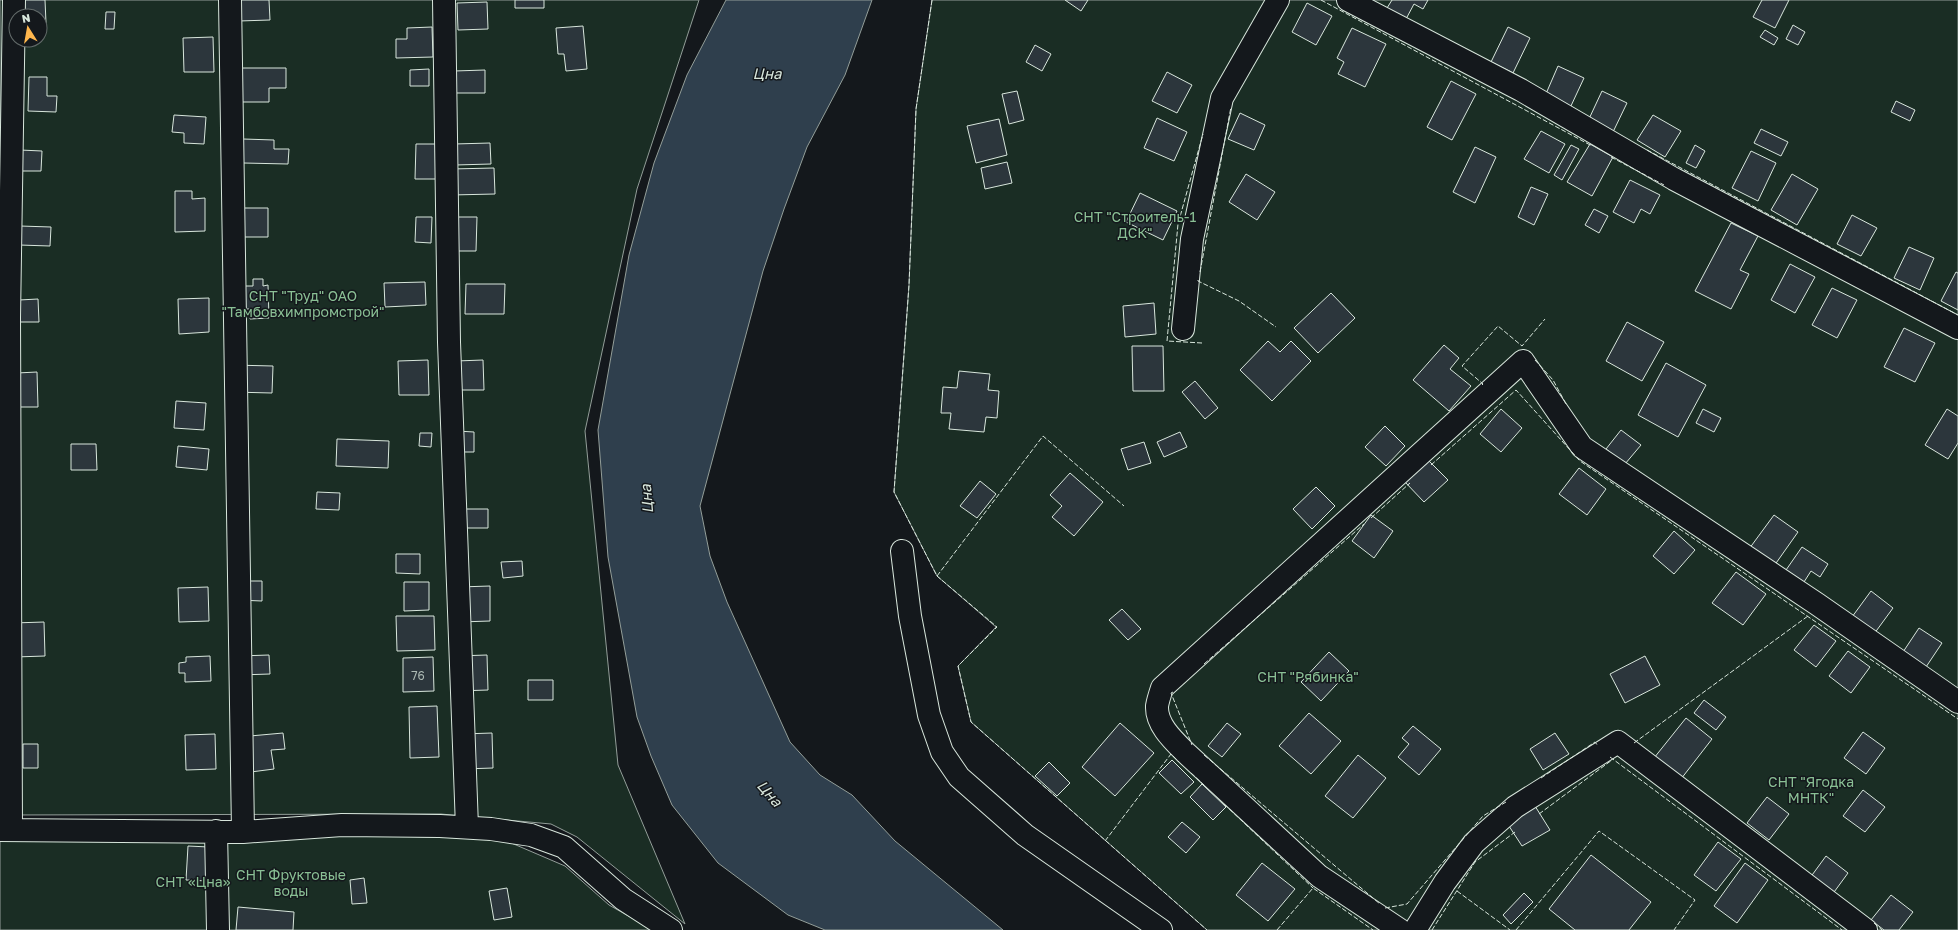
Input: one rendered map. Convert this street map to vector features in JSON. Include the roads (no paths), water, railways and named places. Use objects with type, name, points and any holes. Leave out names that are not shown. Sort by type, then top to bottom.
[{"type":"street","points":[[14,0],[9,310],[6,829],[243,832],[342,825],[467,827],[531,835],[564,847],[623,899],[671,930]]},
{"type":"street","points":[[230,0],[243,832]]},
{"type":"street","points":[[444,0],[449,342],[467,827]]},
{"type":"street","points":[[1183,329],[1192,239],[1222,98],[1278,0]]},
{"type":"street","points":[[1348,0],[1521,90],[1674,179],[1958,328]]},
{"type":"street","points":[[1400,930],[1319,876],[1170,737],[1160,723],[1157,708],[1162,688],[1523,361],[1582,447],[1791,586],[1958,702]]},
{"type":"street","points":[[902,551],[910,616],[929,715],[942,752],[959,777],[1025,834],[1161,930]]},
{"type":"street","points":[[1415,930],[1445,882],[1474,843],[1515,807],[1618,742],[1866,930]]},
{"type":"street","points":[[216,831],[218,930]]},
{"type":"water","name":"Цна","points":[[726,0],[872,0],[845,75],[807,147],[763,271],[700,506],[710,556],[727,602],[790,742],[820,775],[852,795],[895,841],[1003,930],[825,930],[788,915],[718,863],[672,805],[651,756],[637,717],[608,557],[598,430],[629,255],[654,163],[687,75]]},
{"type":"park label","name":"СНТ \"Строитель-1 ДСК\"","points":[[1135,224]]},
{"type":"park label","name":"СНТ \"Труд\" ОАО \"Тамбовхимпромстрой\"","points":[[303,304]]},
{"type":"park label","name":"СНТ \"Рябинка\"","points":[[1308,676]]},
{"type":"park label","name":"СНТ \"Ягодка МНТК\"","points":[[1811,790]]},
{"type":"park label","name":"СНТ «Цна»","points":[[193,881]]},
{"type":"park label","name":"СНТ Фруктовые воды","points":[[291,882]]}]
